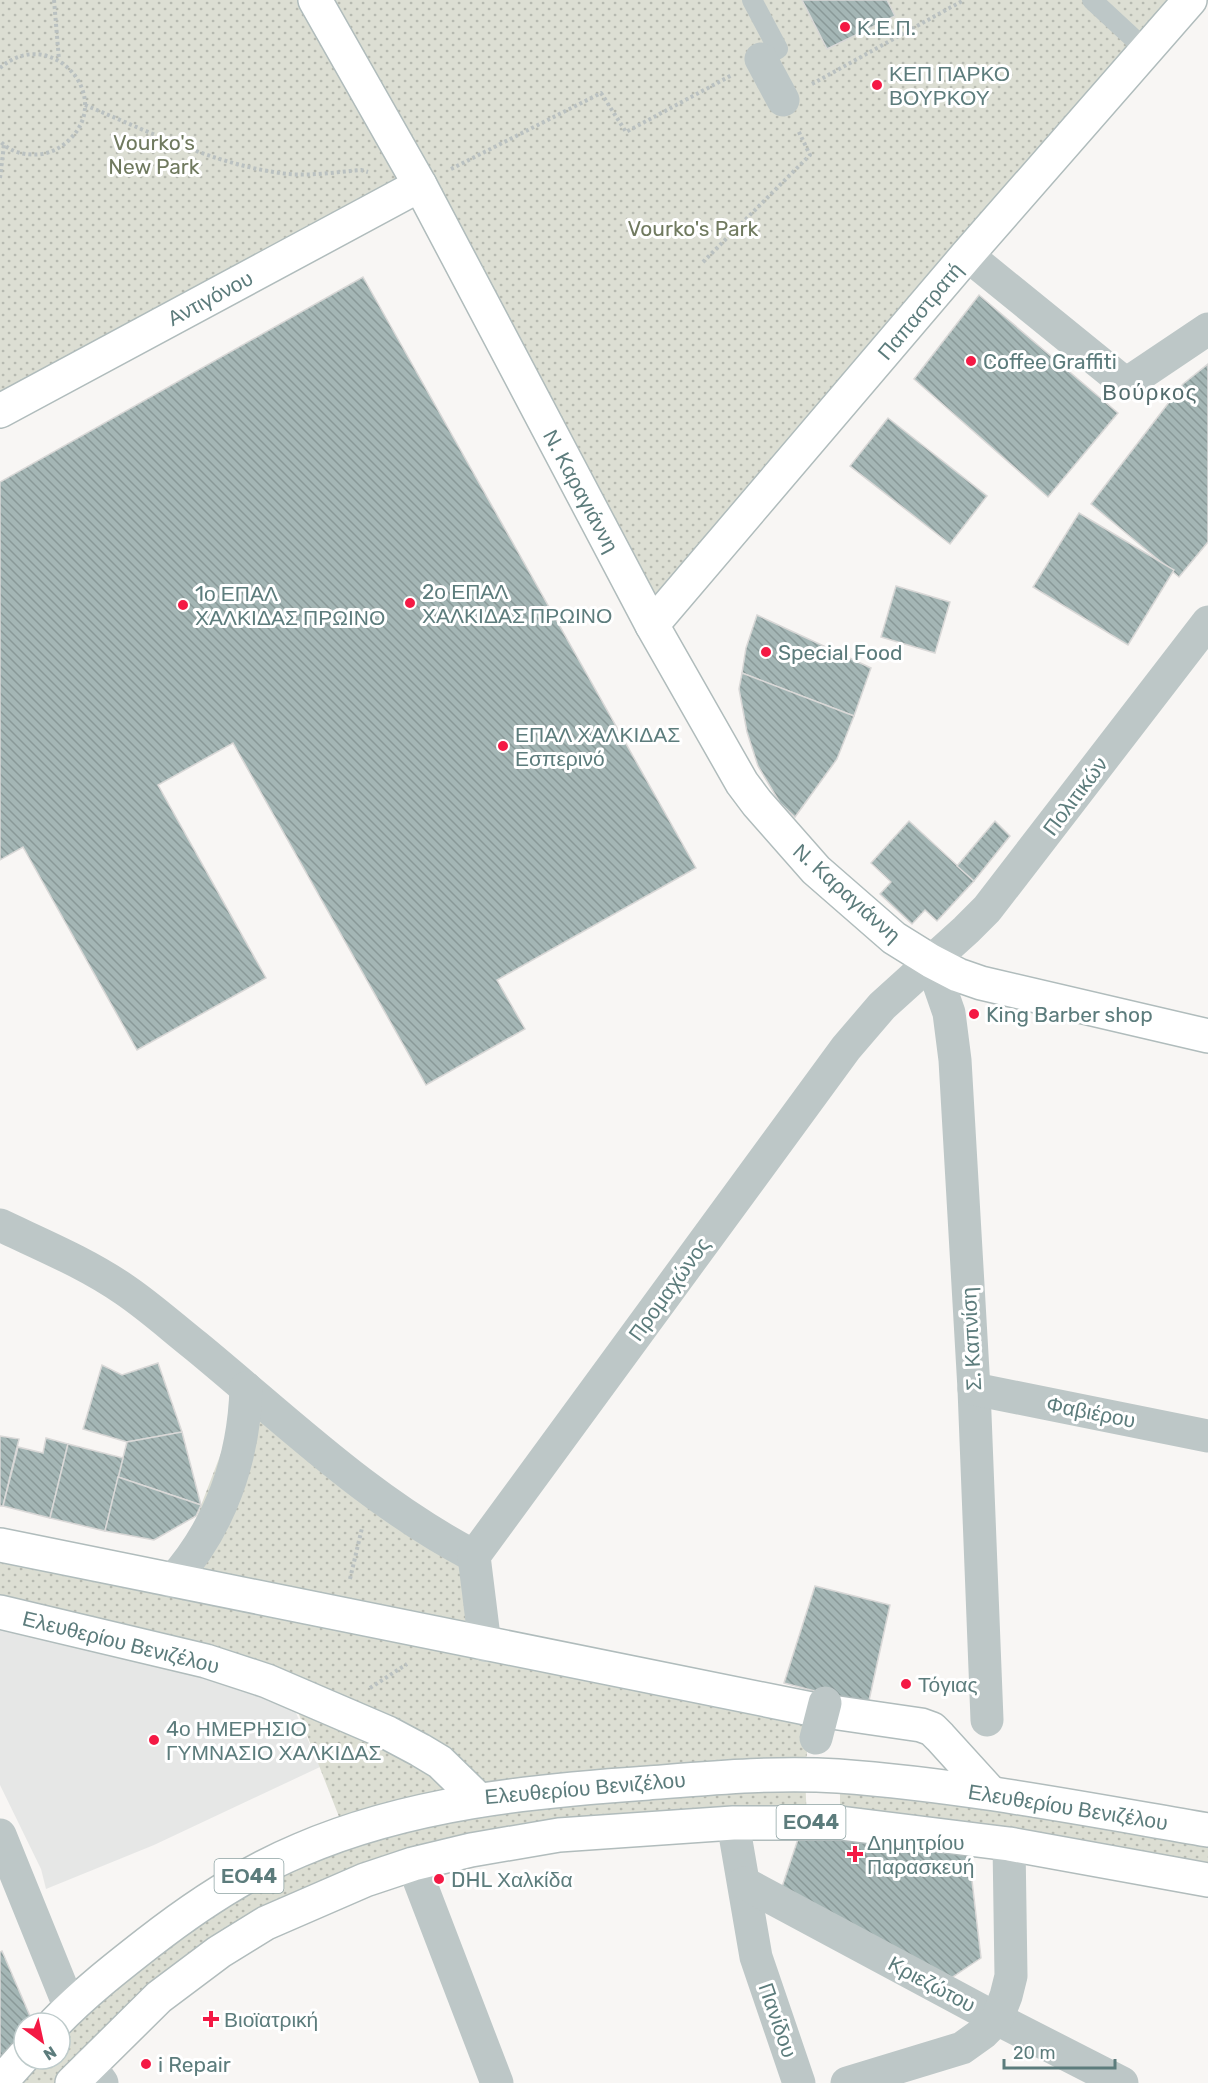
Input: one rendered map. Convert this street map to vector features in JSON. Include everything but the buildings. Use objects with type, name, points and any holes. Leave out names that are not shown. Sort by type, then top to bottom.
[{"type":"street","name":"Ν. Καραγιάννη","points":[[315,0],[420,185],[652,625],[742,783],[776,827],[816,870],[894,938],[958,975],[981,983],[1208,1036]]},
{"type":"street","name":"Παπαστρατή","points":[[652,625],[967,255],[1190,0]]},
{"type":"street","points":[[761,59],[783,100]]},
{"type":"street","name":"Αντιγόνου","points":[[0,411],[420,185]]},
{"type":"street","points":[[967,255],[1126,384],[1208,329]]},
{"type":"street","name":"Πολιτικών","points":[[931,961],[987,909],[1208,622]]},
{"type":"street","name":"Σ. Καπνίση","points":[[931,961],[949,1012],[955,1060],[974,1389],[987,1720]]},
{"type":"street","name":"Προμαχώνος","points":[[474,1556],[846,1048],[882,1006],[931,961]]},
{"type":"street","points":[[0,1225],[80,1262],[124,1289],[326,1456],[404,1515],[474,1556],[485,1645]]},
{"type":"street","points":[[172,1581],[200,1544],[215,1519],[239,1449],[244,1422],[246,1388]]},
{"type":"street","name":"Φαβιέρου","points":[[974,1389],[1208,1436]]},
{"type":"street","points":[[0,1545],[485,1645],[811,1709],[921,1725],[932,1729],[990,1792]]},
{"type":"street","name":"Ελευθερίου Βενιζέλου","points":[[0,1612],[206,1661],[267,1681],[388,1733],[440,1762],[479,1800],[552,1790],[805,1774],[990,1792],[1208,1830]]},
{"type":"street","points":[[826,1699],[814,1747],[817,1764],[831,1765],[841,1776]]},
{"type":"street","name":"ΕΟ44","points":[[68,2011],[119,1965],[187,1913],[243,1879],[298,1851],[345,1833],[392,1819],[479,1800]]},
{"type":"street","name":"ΕΟ44","points":[[87,2077],[159,1997],[219,1952],[266,1923],[365,1880],[413,1864],[471,1850],[559,1835],[733,1823],[840,1822],[1009,1844],[1208,1880]]},
{"type":"street","name":"Πανίδου","points":[[733,1823],[756,1957],[799,2083]]},
{"type":"street","points":[[0,1835],[60,2011]]},
{"type":"street","points":[[847,2083],[962,2048],[997,2019],[1011,1976],[1009,1844]]},
{"type":"street","points":[[413,1864],[497,2083]]},
{"type":"street","name":"Κριεζώτου","points":[[744,1883],[997,2019],[1122,2083]]},
{"type":"street","points":[[0,2083],[12,2070]]},
{"type":"lane","points":[[752,0],[778,49],[761,59]]},
{"type":"lane","points":[[1092,0],[1146,50]]},
{"type":"path","points":[[54,0],[59,60]]},
{"type":"path","points":[[703,262],[810,155],[783,100],[964,0]]},
{"type":"path","points":[[0,68],[25,54],[43,55],[59,60],[70,68],[78,79],[84,92],[85,105],[82,120],[75,135],[63,146],[49,153],[34,155],[18,153],[2,143],[0,178]]},
{"type":"path","points":[[85,105],[179,144],[243,164],[288,174],[361,170],[420,185],[601,93],[626,132],[761,59]]},
{"type":"path","points":[[341,1615],[372,1491]]},
{"type":"path","points":[[352,1719],[364,1692],[418,1657],[426,1632]]},
{"type":"shaded area","name":"4ο ΗΜΕΡΗΣΙΟ ΓΥΜΝΑΣΙΟ ΧΑΛΚΙΔΑΣ","points":[[0,1625],[183,1664],[271,1698],[296,1713],[320,1767],[154,1845],[46,1889],[41,1869],[0,1785]]},
{"type":"green space","name":"Vourko's Park","points":[[0,0],[1192,0],[652,625],[410,190],[0,411]]},
{"type":"green space","points":[[246,1388],[474,1556],[485,1645],[811,1709],[805,1774],[807,1822],[559,1835],[317,1900],[89,2065],[102,2083],[0,2083],[12,2071],[72,2071],[72,2011],[119,1965],[345,1832],[298,1712],[297,1694],[0,1612],[0,1545],[172,1581]]},
{"type":"green space","points":[[840,1781],[1208,1830],[1208,1880],[840,1823]]},
{"type":"place","name":"Κ.Ε.Π.","points":[[845,27]]},
{"type":"place","name":"ΚΕΠ ΠΑΡΚΟ ΒΟΥΡΚΟΥ","points":[[877,85]]},
{"type":"place","name":"Coffee Graffiti","points":[[971,361]]},
{"type":"place","name":"2ο ΕΠΑΛ ΧΑΛΚΙΔΑΣ ΠΡΩΙΝΟ","points":[[410,603]]},
{"type":"place","name":"1ο ΕΠΑΛ ΧΑΛΚΙΔΑΣ ΠΡΩΙΝΟ","points":[[183,605]]},
{"type":"place","name":"Special Food","points":[[766,652]]},
{"type":"place","name":"ΕΠΑΛ ΧΑΛΚΙΔΑΣ Εσπερινό","points":[[503,746]]},
{"type":"place","name":"King Barber shop","points":[[974,1014]]},
{"type":"place","name":"Τόγιας","points":[[906,1684]]},
{"type":"place","name":"4ο ΗΜΕΡΗΣΙΟ ΓΥΜΝΑΣΙΟ ΧΑΛΚΙΔΑΣ","points":[[154,1740]]},
{"type":"place","name":"Δημητρίου Παρασκευή","points":[[855,1854]]},
{"type":"place","name":"DHL Χαλκίδα","points":[[439,1879]]},
{"type":"place","name":"Βιοϊατρική","points":[[211,2019]]},
{"type":"place","name":"i Repair","points":[[146,2064]]},
{"type":"district","name":"Βούρκος","points":[[1150,392]]},
{"type":"park label","name":"Vourko's New Park","points":[[154,154]]}]
